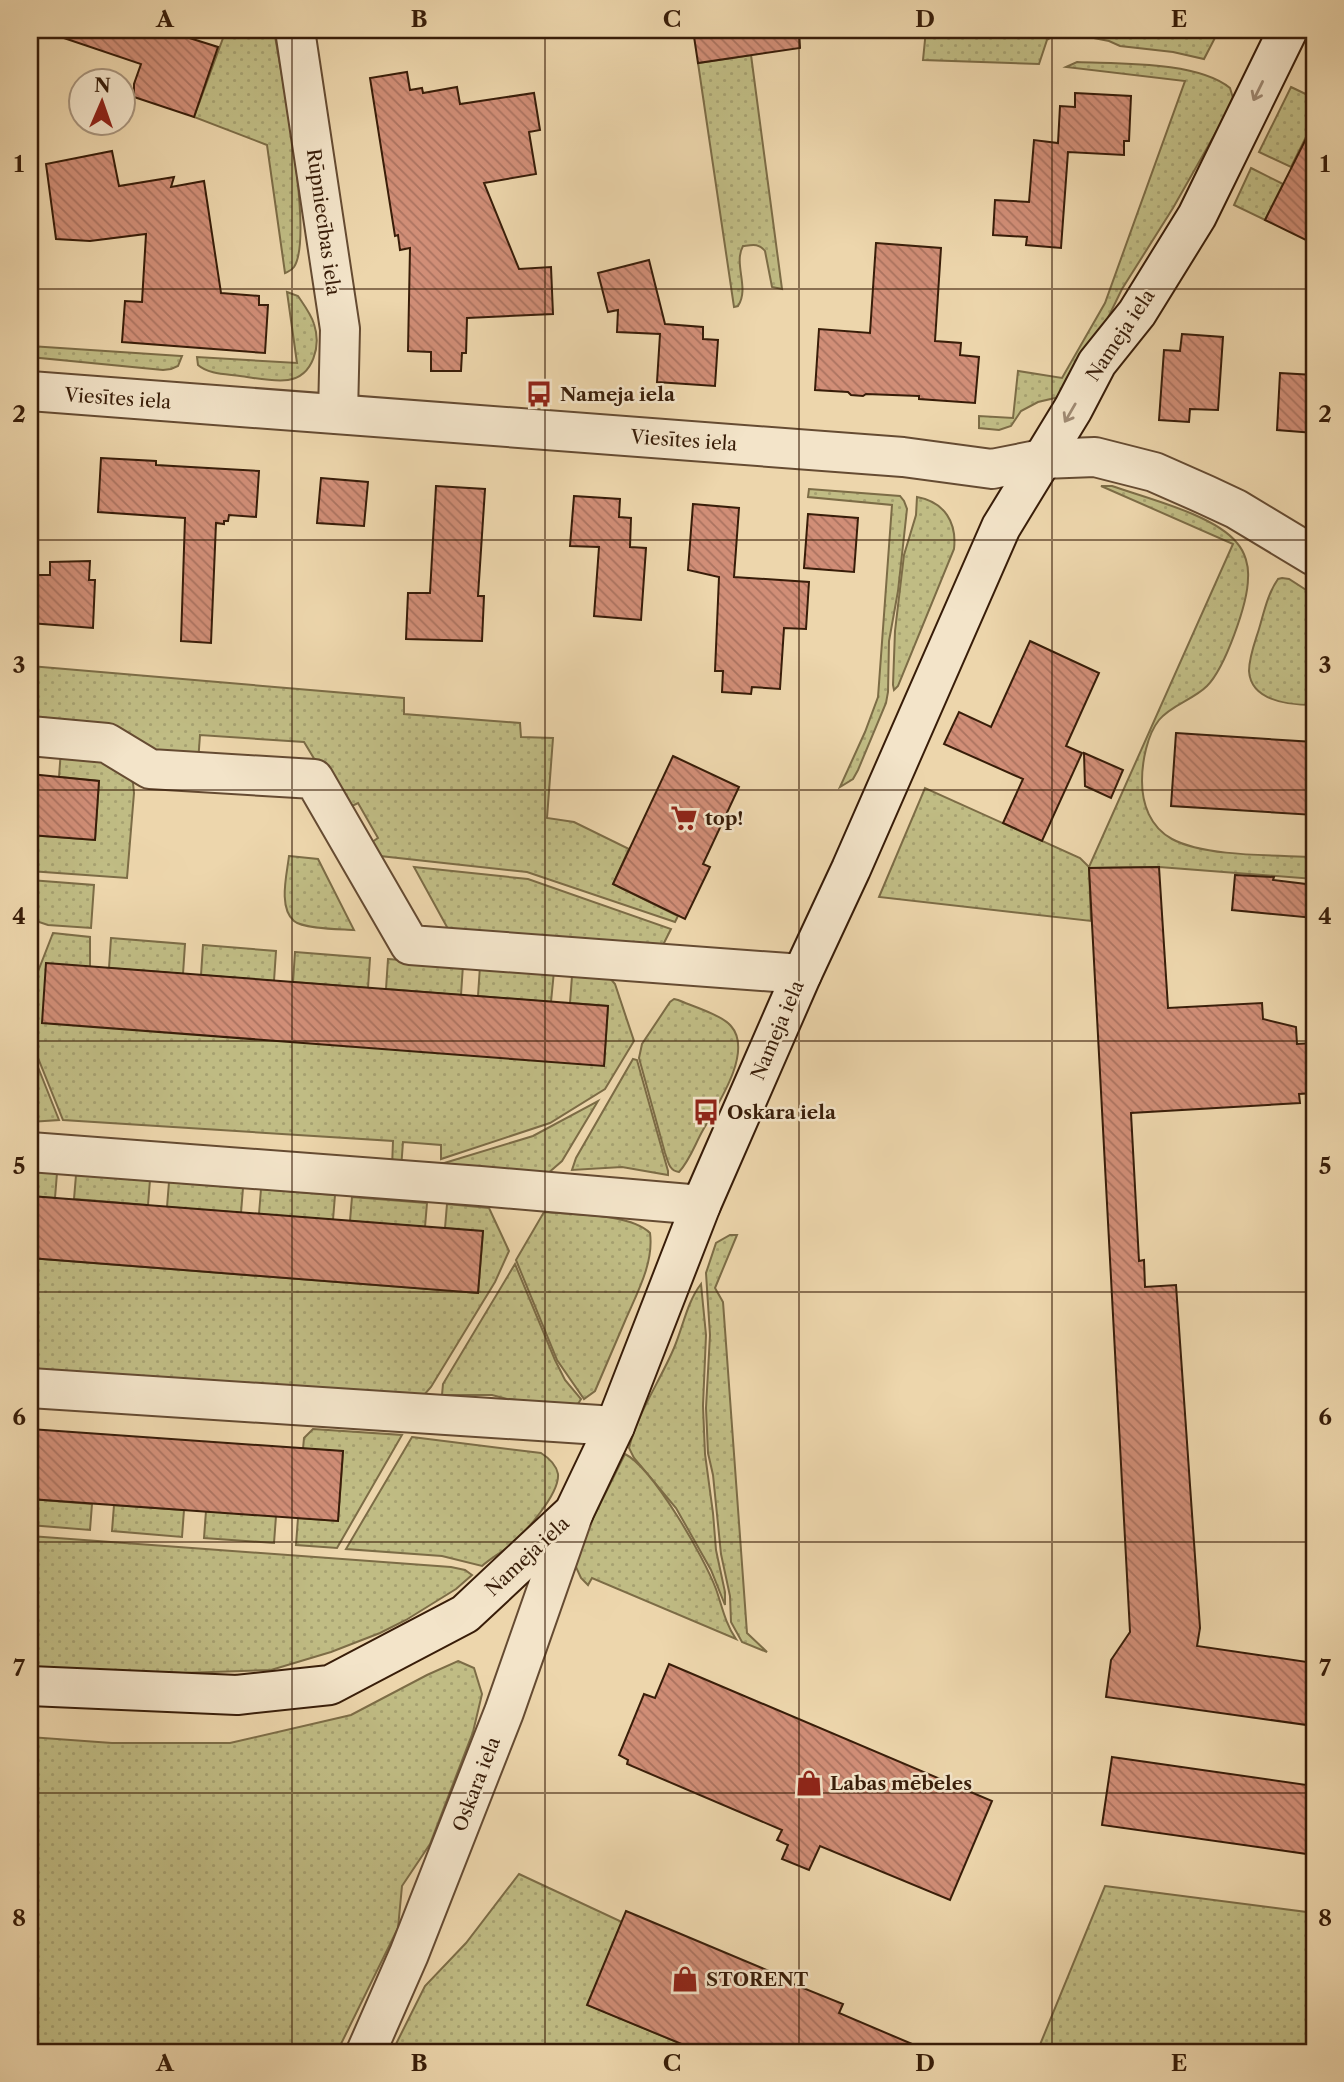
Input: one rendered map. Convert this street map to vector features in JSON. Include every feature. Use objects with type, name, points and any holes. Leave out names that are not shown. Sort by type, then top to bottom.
[{"type":"street","name":"Rūpniecības iela","points":[[295,30],[340,329],[338,414]]},
{"type":"street","name":"Nameja iela","points":[[30,1686],[237,1695],[330,1685],[465,1614],[574,1512],[615,1426],[701,1205],[1001,527],[1073,409],[1097,363],[1137,313],[1197,216],[1288,30]]},
{"type":"street","name":"Viesītes iela","points":[[30,391],[904,457],[992,469],[1042,459],[1095,457],[1154,472],[1236,509],[1314,556]]},
{"type":"street","points":[[30,736],[107,743],[150,769],[314,779],[410,945],[802,974]]},
{"type":"street","points":[[30,1152],[491,1186],[701,1205]]},
{"type":"street","points":[[30,1388],[615,1426]]},
{"type":"street","name":"Oskara iela","points":[[366,2052],[409,1954],[504,1712],[574,1512]]},
{"type":"shaded area","points":[[226,30],[273,30],[275,36],[299,192],[299,250],[294,267],[285,273],[267,145],[194,117]]},
{"type":"shaded area","points":[[926,30],[1219,30],[1204,59],[1059,33],[1047,40],[1039,64],[923,60]]},
{"type":"shaded area","points":[[751,55],[782,289],[772,287],[763,248],[755,245],[743,246],[740,253],[741,299],[738,306],[734,307],[698,63]]},
{"type":"shaded area","points":[[1077,62],[1135,64],[1178,68],[1198,73],[1216,79],[1230,88],[1232,104],[1173,208],[1122,289],[1103,328],[1059,397],[1038,402],[1021,411],[1011,426],[999,430],[979,428],[979,416],[1013,418],[1018,371],[1062,378],[1105,303],[1185,81],[1066,67]]},
{"type":"shaded area","points":[[1291,87],[1314,98],[1314,121],[1291,167],[1259,152]]},
{"type":"shaded area","points":[[1251,168],[1283,184],[1265,220],[1234,205]]},
{"type":"shaded area","points":[[287,292],[298,296],[311,317],[316,332],[316,350],[304,373],[288,380],[270,380],[218,373],[198,365],[197,357],[297,363]]},
{"type":"shaded area","points":[[30,346],[182,356],[178,366],[163,370],[30,357]]},
{"type":"shaded area","points":[[1101,486],[1112,486],[1161,502],[1213,524],[1227,533],[1240,547],[1248,569],[1247,589],[1240,618],[1228,651],[1214,677],[1201,691],[1164,715],[1151,733],[1144,757],[1142,781],[1149,814],[1164,834],[1186,845],[1241,854],[1314,857],[1314,879],[1159,867],[1089,868],[1091,921],[879,897],[925,788],[1080,858],[1089,867],[1233,544]]},
{"type":"shaded area","points":[[809,489],[900,496],[907,509],[898,591],[889,641],[886,703],[858,770],[853,779],[840,787],[878,697],[892,505],[808,497]]},
{"type":"shaded area","points":[[917,497],[935,504],[947,515],[953,531],[954,549],[898,686],[894,690],[895,631],[904,555],[916,515]]},
{"type":"shaded area","points":[[1278,579],[1289,579],[1314,595],[1314,705],[1274,700],[1264,695],[1251,681],[1249,671],[1252,650],[1269,596]]},
{"type":"shaded area","points":[[30,666],[404,698],[404,714],[520,723],[521,737],[553,738],[547,818],[574,822],[629,849],[613,884],[678,916],[675,922],[527,872],[371,855],[366,846],[378,838],[358,803],[350,807],[324,775],[304,742],[200,735],[198,763],[30,721]]},
{"type":"shaded area","points":[[61,750],[95,753],[129,774],[134,793],[127,878],[30,871],[30,835],[95,840],[99,781],[59,777]]},
{"type":"shaded area","points":[[289,856],[318,859],[354,930],[314,927],[294,921],[289,915],[285,899]]},
{"type":"shaded area","points":[[414,867],[528,879],[671,929],[663,945],[453,938]]},
{"type":"shaded area","points":[[30,880],[94,885],[91,928],[48,925],[30,919]]},
{"type":"shaded area","points":[[53,933],[90,937],[90,967],[604,1065],[608,1006],[570,1003],[572,976],[609,977],[615,984],[634,1041],[605,1089],[550,1123],[441,1159],[441,1145],[403,1142],[401,1169],[392,1168],[393,1141],[63,1120],[30,1038],[30,992]]},
{"type":"shaded area","points":[[111,938],[185,944],[183,974],[109,968]]},
{"type":"shaded area","points":[[203,945],[276,951],[274,981],[201,975]]},
{"type":"shaded area","points":[[295,952],[370,958],[368,988],[293,982]]},
{"type":"shaded area","points":[[388,959],[463,965],[461,995],[386,989]]},
{"type":"shaded area","points":[[480,966],[554,971],[551,1002],[478,996]]},
{"type":"shaded area","points":[[674,999],[727,1022],[737,1037],[738,1050],[736,1064],[724,1094],[679,1172],[673,1170],[668,1162],[639,1058],[642,1044]]},
{"type":"shaded area","points":[[30,1047],[59,1120],[30,1122]]},
{"type":"shaded area","points":[[633,1059],[637,1060],[668,1175],[622,1167],[572,1170],[576,1158]]},
{"type":"shaded area","points":[[598,1101],[562,1161],[546,1175],[441,1164],[533,1136]]},
{"type":"shaded area","points":[[30,1171],[57,1173],[55,1198],[30,1196]]},
{"type":"shaded area","points":[[76,1175],[150,1180],[148,1205],[74,1199]]},
{"type":"shaded area","points":[[169,1182],[243,1188],[241,1213],[167,1207]]},
{"type":"shaded area","points":[[261,1189],[335,1195],[333,1220],[259,1214]]},
{"type":"shaded area","points":[[352,1197],[427,1203],[425,1227],[350,1221]]},
{"type":"shaded area","points":[[447,1204],[489,1208],[509,1251],[495,1282],[424,1395],[30,1370],[30,1258],[478,1293],[483,1232],[445,1228]]},
{"type":"shaded area","points":[[544,1212],[615,1218],[641,1226],[650,1233],[647,1267],[639,1289],[595,1391],[584,1399],[557,1360],[516,1260]]},
{"type":"shaded area","points":[[730,1235],[737,1235],[715,1288],[723,1302],[747,1633],[767,1652],[742,1642],[731,1622],[730,1596],[721,1554],[713,1475],[708,1453],[706,1408],[710,1335],[706,1273],[716,1243]]},
{"type":"shaded area","points":[[515,1264],[555,1360],[565,1380],[581,1399],[578,1404],[572,1406],[492,1395],[442,1395],[443,1384]]},
{"type":"shaded area","points":[[701,1284],[706,1335],[703,1406],[705,1454],[725,1605],[711,1570],[676,1508],[634,1458],[629,1448],[637,1423]]},
{"type":"shaded area","points":[[313,1429],[402,1435],[337,1548],[296,1545],[298,1518],[338,1521],[343,1452],[303,1449],[304,1438]]},
{"type":"shaded area","points":[[412,1437],[541,1453],[556,1467],[557,1482],[532,1523],[509,1546],[482,1566],[442,1556],[346,1549]]},
{"type":"shaded area","points":[[625,1454],[649,1476],[677,1515],[710,1575],[726,1621],[736,1639],[592,1578],[588,1585],[581,1578],[575,1565],[590,1524]]},
{"type":"shaded area","points":[[30,1499],[92,1504],[90,1530],[30,1525]]},
{"type":"shaded area","points":[[114,1505],[184,1510],[182,1537],[112,1531]]},
{"type":"shaded area","points":[[206,1511],[276,1516],[274,1543],[204,1538]]},
{"type":"shaded area","points":[[30,1536],[451,1567],[465,1570],[472,1575],[456,1589],[380,1633],[331,1652],[271,1670],[183,1673],[30,1668]]},
{"type":"shaded area","points":[[458,1661],[474,1668],[482,1694],[473,1732],[430,1844],[402,1886],[398,1928],[337,2052],[30,2052],[30,1737],[112,1743],[230,1743],[351,1715]]},
{"type":"shaded area","points":[[519,1874],[622,1922],[588,2005],[701,2052],[392,2052],[425,1986],[466,1943]]},
{"type":"shaded area","points":[[1105,1886],[1314,1913],[1314,2052],[1037,2052]]},
{"type":"building","points":[[56,30],[164,30],[218,47],[194,117],[136,98],[136,78],[141,64],[55,35]]},
{"type":"building","points":[[693,30],[799,30],[800,48],[698,63]]},
{"type":"building","points":[[407,72],[410,90],[422,88],[423,93],[457,87],[460,104],[534,93],[540,130],[529,132],[536,174],[484,183],[519,269],[551,267],[553,314],[467,318],[466,353],[462,353],[461,371],[431,371],[431,352],[408,351],[410,248],[400,250],[398,235],[395,236],[370,78]]},
{"type":"building","points":[[1075,93],[1131,96],[1129,141],[1124,141],[1124,155],[1068,152],[1061,248],[1026,245],[1027,237],[993,235],[995,200],[1029,202],[1034,140],[1058,143],[1060,106],[1075,107]]},
{"type":"building","points":[[1314,123],[1314,244],[1265,220]]},
{"type":"building","points":[[112,151],[119,186],[174,177],[171,187],[204,181],[221,293],[259,296],[259,305],[268,305],[265,353],[122,342],[125,301],[142,302],[146,234],[90,241],[56,239],[46,164]]},
{"type":"building","points":[[876,243],[941,248],[935,341],[961,343],[960,355],[979,357],[975,403],[919,399],[919,396],[863,396],[851,395],[848,392],[815,390],[819,329],[870,333]]},
{"type":"building","points":[[649,260],[665,324],[703,327],[703,339],[718,340],[715,386],[657,382],[660,334],[617,332],[618,310],[608,312],[598,273]]},
{"type":"building","points":[[1182,334],[1223,337],[1218,410],[1190,409],[1189,422],[1159,420],[1164,350],[1180,351]]},
{"type":"building","points":[[1280,373],[1314,375],[1314,433],[1277,430]]},
{"type":"building","points":[[101,458],[156,461],[156,465],[259,471],[256,517],[229,515],[224,524],[216,523],[211,643],[181,641],[185,518],[98,512]]},
{"type":"building","points":[[321,478],[368,482],[364,526],[317,523]]},
{"type":"building","points":[[436,486],[485,489],[478,596],[484,596],[482,641],[406,639],[408,593],[430,593]]},
{"type":"building","points":[[574,496],[620,499],[619,517],[631,518],[630,547],[646,548],[641,620],[594,616],[599,547],[570,546]]},
{"type":"building","points":[[693,504],[739,508],[734,577],[809,582],[806,629],[784,628],[780,689],[752,687],[751,694],[722,692],[723,671],[715,671],[719,577],[688,570]]},
{"type":"building","points":[[808,514],[858,518],[854,572],[804,568]]},
{"type":"building","points":[[90,561],[89,580],[95,580],[93,628],[30,623],[30,575],[50,575],[50,562]]},
{"type":"building","points":[[1030,641],[1099,673],[1066,746],[1082,753],[1042,841],[1003,823],[1023,779],[944,744],[959,712],[991,727]]},
{"type":"building","points":[[1176,733],[1314,742],[1314,815],[1171,806]]},
{"type":"building","points":[[1084,753],[1123,770],[1111,798],[1085,786]]},
{"type":"building","name":"top!","points":[[673,756],[739,787],[703,864],[710,867],[685,919],[613,884]]},
{"type":"building","points":[[30,774],[99,781],[95,840],[30,835]]},
{"type":"building","points":[[1159,867],[1168,1008],[1262,1003],[1263,1019],[1296,1027],[1297,1044],[1314,1043],[1314,1093],[1299,1094],[1300,1103],[1131,1113],[1139,1261],[1144,1260],[1145,1287],[1176,1285],[1200,1628],[1197,1646],[1314,1663],[1314,1726],[1106,1697],[1111,1660],[1130,1632],[1089,868]]},
{"type":"building","points":[[1235,875],[1274,877],[1273,880],[1314,885],[1314,918],[1232,910]]},
{"type":"building","points":[[46,963],[608,1006],[604,1066],[42,1023]]},
{"type":"building","points":[[30,1196],[483,1231],[478,1293],[30,1258]]},
{"type":"building","points":[[30,1429],[343,1451],[338,1521],[30,1499]]},
{"type":"building","name":"Labas mēbeles","points":[[669,1664],[992,1801],[950,1900],[820,1846],[809,1870],[782,1859],[788,1845],[777,1840],[782,1830],[627,1764],[628,1760],[619,1755],[644,1694],[655,1698]]},
{"type":"building","points":[[1112,1757],[1314,1786],[1314,1855],[1102,1825]]},
{"type":"building","name":"STORENT","points":[[626,1911],[843,2004],[839,2013],[931,2052],[701,2052],[587,2005]]},
{"type":"place","name":"Nameja iela","points":[[539,394]]},
{"type":"place","name":"top!","points":[[684,818]]},
{"type":"place","name":"Oskara iela","points":[[706,1112]]},
{"type":"place","name":"Labas mēbeles","points":[[809,1783]]},
{"type":"place","name":"STORENT","points":[[685,1979]]}]
